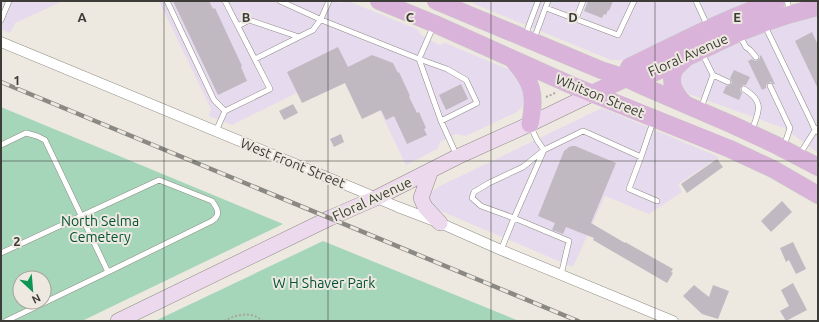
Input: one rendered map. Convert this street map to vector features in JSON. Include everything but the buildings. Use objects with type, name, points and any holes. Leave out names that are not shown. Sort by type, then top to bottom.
[{"type":"main road","name":"Whitson Street","points":[[379,1],[592,94],[730,149],[773,169],[818,195]]},
{"type":"main road","points":[[406,1],[424,9],[433,7],[438,1]]},
{"type":"main road","name":"Whitson Street","points":[[438,1],[601,70],[626,78],[751,133],[818,167]]},
{"type":"main road","name":"Floral Avenue","points":[[118,321],[330,218],[376,198],[458,157],[626,78],[649,75],[701,51],[734,32],[777,1]]},
{"type":"main road","name":"Floral Avenue","points":[[626,78],[629,67],[712,29],[760,12],[789,7],[818,7]]},
{"type":"main road","points":[[434,24],[447,20],[457,20],[490,34],[517,40],[529,40]]},
{"type":"main road","points":[[686,58],[676,68],[673,73],[672,80],[675,92],[692,107]]},
{"type":"main road","points":[[513,60],[525,75],[533,95],[533,107],[530,124]]},
{"type":"main road","points":[[431,170],[421,198],[425,207],[440,222]]},
{"type":"street","name":"West Front Street","points":[[1,42],[376,198],[440,222],[501,250],[672,321]]},
{"type":"lane","points":[[1,20],[9,1]]},
{"type":"lane","points":[[167,1],[214,100],[226,111]]},
{"type":"lane","points":[[216,131],[226,111],[270,89],[225,1]]},
{"type":"lane","points":[[280,1],[321,19],[447,68],[466,80],[477,103],[441,121]]},
{"type":"lane","points":[[255,59],[313,30],[321,19],[329,1]]},
{"type":"lane","points":[[529,40],[538,2],[531,1]]},
{"type":"lane","points":[[529,40],[546,8],[548,1]]},
{"type":"lane","points":[[576,19],[583,1]]},
{"type":"lane","points":[[546,8],[618,35],[634,1]]},
{"type":"lane","points":[[696,1],[712,29]]},
{"type":"lane","points":[[760,12],[817,130],[799,157]]},
{"type":"lane","points":[[238,26],[250,20],[299,37]]},
{"type":"lane","points":[[434,24],[419,58],[441,121],[458,157]]},
{"type":"lane","points":[[734,32],[756,57]]},
{"type":"lane","points":[[701,51],[713,75],[728,82]]},
{"type":"lane","points":[[692,107],[713,75]]},
{"type":"lane","points":[[770,86],[790,128],[783,148]]},
{"type":"lane","points":[[744,89],[752,94],[757,100],[759,110],[751,133]]},
{"type":"lane","points":[[654,119],[629,189],[658,201]]},
{"type":"lane","points":[[530,124],[537,140],[544,150]]},
{"type":"lane","points":[[561,275],[569,241],[481,206],[472,198],[474,192],[523,167],[544,150],[583,132],[641,157]]},
{"type":"lane","points":[[1,145],[26,133],[45,140],[108,272]]},
{"type":"lane","points":[[501,250],[544,150]]},
{"type":"lane","points":[[1,253],[159,180],[212,201],[217,207],[218,213],[216,218],[212,221],[6,321]]},
{"type":"path","points":[[543,99],[560,91]]},
{"type":"path","points":[[224,321],[234,316],[247,314],[263,321]]},
{"type":"shaded area","points":[[1,1],[63,1],[15,23],[10,33],[1,29]]},
{"type":"shaded area","points":[[159,1],[333,1],[339,3],[348,1],[417,29],[421,35],[439,45],[445,43],[510,70],[519,79],[526,100],[517,112],[466,136],[456,134],[440,142],[437,149],[406,165],[357,63],[232,125],[209,116],[211,109]]},
{"type":"shaded area","points":[[467,1],[750,1],[624,60],[611,60]]},
{"type":"shaded area","points":[[818,15],[818,153],[784,128],[689,94],[683,87],[680,79],[682,71],[687,67],[767,30]]},
{"type":"shaded area","points":[[602,108],[719,157],[678,184],[682,192],[649,214],[605,196],[573,267],[436,209],[429,200],[432,192],[438,187]]},
{"type":"green space","name":"North Selma Cemetery","points":[[1,107],[283,224],[82,321],[1,321]]},
{"type":"green space","name":"W H Shaver Park","points":[[323,241],[519,321],[155,321]]},
{"type":"railway","points":[[1,82],[578,321]]}]
